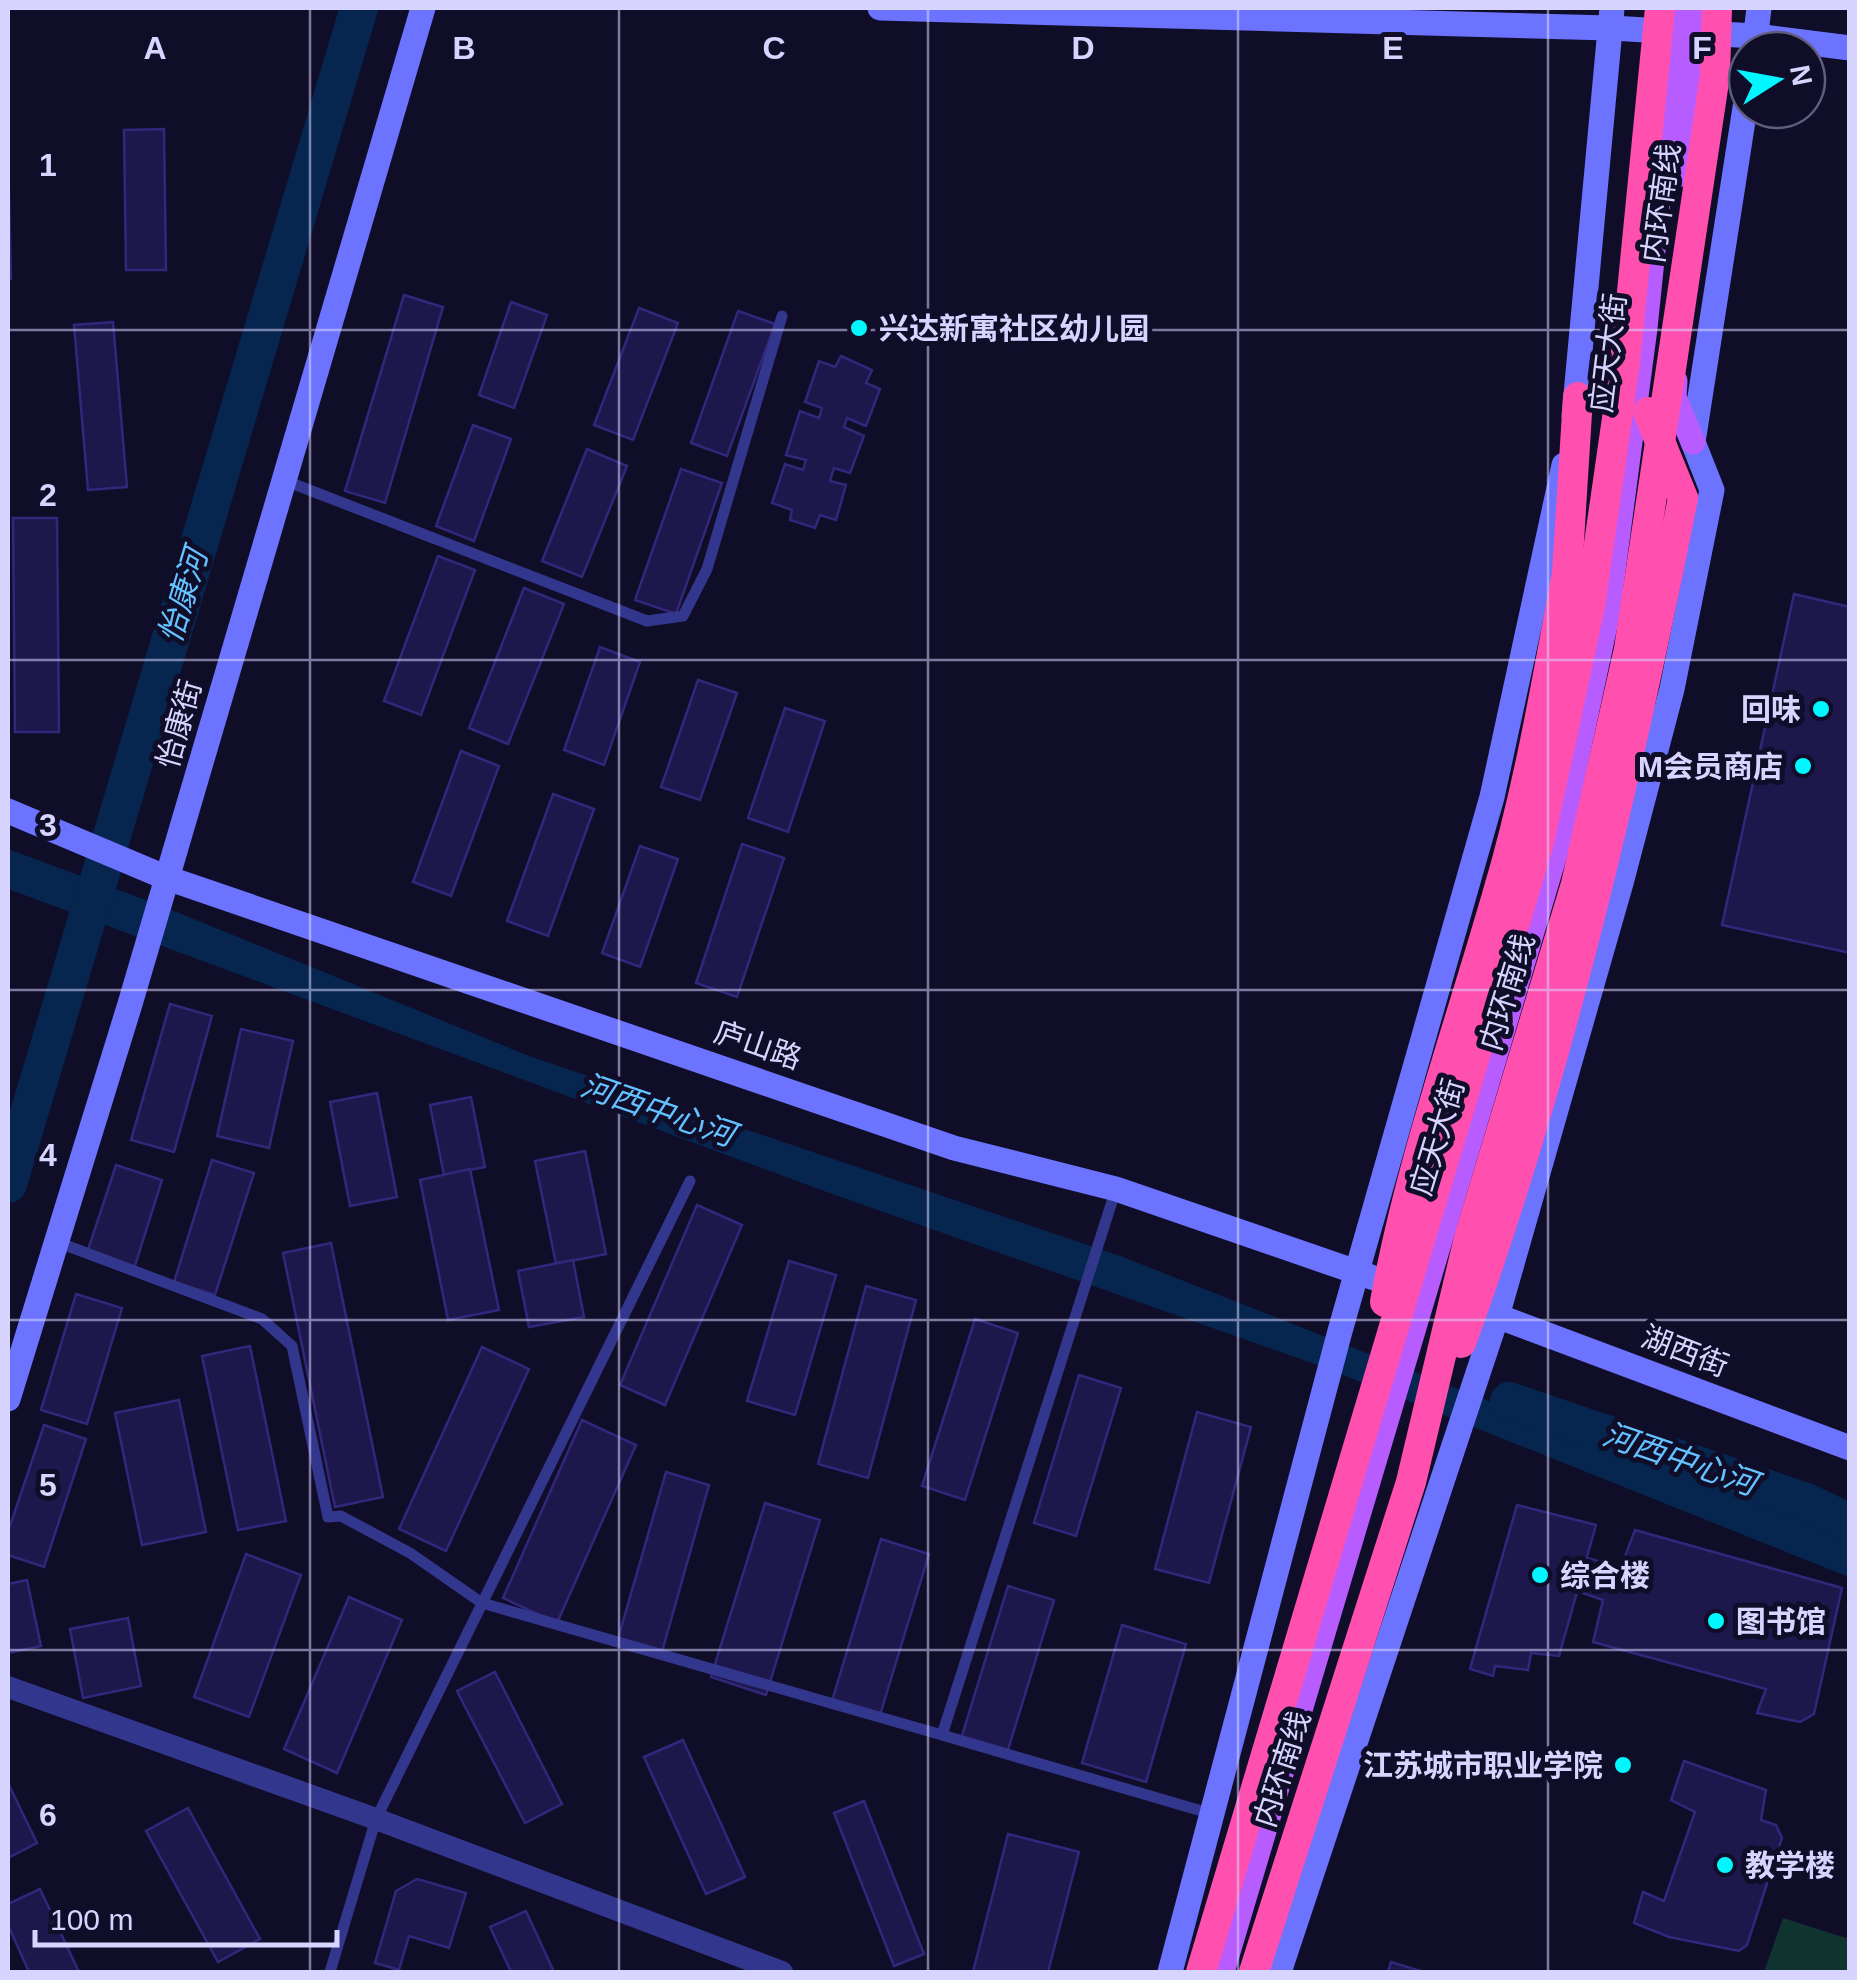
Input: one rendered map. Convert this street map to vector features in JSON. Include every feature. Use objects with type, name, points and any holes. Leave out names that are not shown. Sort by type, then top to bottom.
[{"type":"highway","name":"内环南线","points":[[1254,1972],[1410,1482],[1469,1238],[1576,884],[1629,649],[1715,75],[1717,8]]},
{"type":"highway","points":[[1715,75],[1729,8]]},
{"type":"highway","name":"内环南线","points":[[1202,1972],[1539,842],[1590,606],[1624,363],[1681,17]]},
{"type":"highway","points":[[1356,1459],[1396,1237],[1500,888],[1534,751],[1567,573],[1578,397]]},
{"type":"highway","points":[[1410,1482],[1492,1258],[1636,730],[1682,498],[1648,412]]},
{"type":"main road","name":"应天大街","points":[[1222,1972],[1569,848],[1618,617],[1648,412],[1681,17]]},
{"type":"main road","name":"应天大街","points":[[1237,1972],[1558,844],[1608,616],[1681,17]]},
{"type":"main road","points":[[1681,17],[1674,398],[1692,442]]},
{"type":"street","name":"怡康街","points":[[8,1399],[130,1004],[159,906],[161,876],[284,480],[423,8]]},
{"type":"street","points":[[880,8],[1681,17],[1727,33]]},
{"type":"street","name":"应天大街","points":[[1170,1972],[1216,1815],[1358,1272],[1492,797],[1578,397],[1611,18]]},
{"type":"street","points":[[1279,1972],[1497,1316],[1621,883],[1672,689],[1712,490],[1692,442],[1741,130]]},
{"type":"street","name":"庐山路","points":[[8,811],[161,876],[954,1148],[1497,1316]]},
{"type":"street","name":"湖西街","points":[[1497,1316],[1850,1448]]},
{"type":"street","points":[[8,1687],[376,1818],[782,1972]]},
{"type":"lane","points":[[284,480],[648,621],[684,616],[707,568],[782,316]]},
{"type":"lane","points":[[330,1972],[376,1818],[690,1181]]},
{"type":"lane","points":[[942,1735],[1113,1197]]},
{"type":"lane","points":[[57,1242],[262,1319],[292,1346],[328,1517],[341,1516],[410,1552],[482,1604],[1216,1815]]},
{"type":"green space","points":[[1783,1918],[1849,1939],[1849,1972],[1764,1972]]},
{"type":"water","points":[[8,849],[162,906],[529,1056],[1123,1257],[1524,1415],[1849,1529],[1849,1577],[1326,1368],[824,1191],[8,889]]},
{"type":"building","points":[[164,129],[166,270],[126,270],[124,130]]},
{"type":"building","points":[[8,150],[11,279],[8,279]]},
{"type":"building","points":[[404,295],[443,307],[385,503],[345,491]]},
{"type":"building","points":[[511,302],[547,315],[514,408],[479,395]]},
{"type":"building","points":[[639,308],[678,323],[633,440],[594,425]]},
{"type":"building","points":[[738,311],[775,324],[727,456],[691,443]]},
{"type":"building","points":[[113,322],[127,487],[88,490],[74,325]]},
{"type":"building","points":[[841,356],[872,370],[866,383],[880,389],[866,426],[847,418],[844,427],[864,436],[850,473],[834,468],[830,481],[846,485],[836,520],[820,515],[815,528],[790,520],[792,510],[772,503],[785,464],[803,470],[806,460],[786,455],[800,411],[819,418],[822,408],[805,402],[819,361],[835,367]]},
{"type":"building","points":[[473,425],[511,439],[474,541],[436,526]]},
{"type":"building","points":[[587,449],[627,466],[582,577],[542,561]]},
{"type":"building","points":[[681,469],[722,483],[676,614],[635,600]]},
{"type":"building","points":[[13,518],[57,518],[59,732],[15,732]]},
{"type":"building","points":[[438,556],[475,570],[421,715],[384,701]]},
{"type":"building","points":[[524,588],[564,604],[508,744],[469,728]]},
{"type":"building","name":"M会员商店","points":[[1794,594],[1850,607],[1850,953],[1722,925]]},
{"type":"building","points":[[600,647],[640,662],[604,765],[564,750]]},
{"type":"building","points":[[698,680],[737,693],[700,800],[661,787]]},
{"type":"building","points":[[785,708],[825,721],[788,832],[748,818]]},
{"type":"building","points":[[461,751],[499,766],[451,896],[413,882]]},
{"type":"building","points":[[553,794],[594,809],[548,936],[507,921]]},
{"type":"building","points":[[742,844],[784,858],[737,997],[696,983]]},
{"type":"building","points":[[640,846],[678,859],[640,967],[602,953]]},
{"type":"building","points":[[170,1004],[212,1016],[174,1152],[131,1140]]},
{"type":"building","points":[[241,1029],[293,1041],[269,1148],[217,1136]]},
{"type":"building","points":[[377,1093],[397,1197],[350,1206],[330,1102]]},
{"type":"building","points":[[471,1097],[485,1167],[444,1175],[430,1105]]},
{"type":"building","points":[[585,1151],[606,1254],[556,1264],[535,1161]]},
{"type":"building","points":[[212,1160],[254,1173],[215,1295],[174,1282]]},
{"type":"building","points":[[116,1165],[162,1180],[133,1272],[86,1256]]},
{"type":"building","points":[[470,1169],[499,1310],[448,1320],[420,1180]]},
{"type":"building","points":[[697,1205],[742,1225],[665,1405],[620,1385]]},
{"type":"building","points":[[331,1243],[383,1497],[335,1507],[283,1253]]},
{"type":"building","points":[[573,1260],[584,1317],[529,1327],[518,1271]]},
{"type":"building","points":[[789,1261],[836,1275],[795,1415],[747,1401]]},
{"type":"building","points":[[866,1286],[916,1300],[868,1478],[818,1464]]},
{"type":"building","points":[[76,1294],[122,1308],[87,1424],[41,1410]]},
{"type":"building","points":[[975,1319],[1018,1333],[965,1500],[922,1486]]},
{"type":"building","points":[[250,1346],[286,1521],[238,1530],[202,1356]]},
{"type":"building","points":[[482,1347],[529,1369],[446,1551],[399,1529]]},
{"type":"building","points":[[1079,1375],[1121,1388],[1076,1536],[1034,1523]]},
{"type":"building","points":[[179,1400],[206,1532],[142,1545],[115,1413]]},
{"type":"building","points":[[1197,1412],[1251,1427],[1209,1583],[1155,1569]]},
{"type":"building","points":[[582,1420],[636,1445],[557,1623],[503,1598]]},
{"type":"building","points":[[44,1425],[86,1439],[44,1567],[8,1555],[8,1532]]},
{"type":"building","points":[[666,1472],[709,1485],[662,1652],[618,1639]]},
{"type":"building","points":[[765,1503],[820,1520],[766,1695],[711,1677]]},
{"type":"building","name":"综合楼","points":[[1517,1505],[1596,1525],[1559,1656],[1531,1653],[1528,1670],[1495,1666],[1493,1676],[1470,1669]]},
{"type":"building","name":"图书馆","points":[[1635,1530],[1842,1588],[1814,1714],[1800,1722],[1757,1713],[1766,1689],[1593,1642],[1603,1600],[1577,1591],[1587,1558],[1621,1567]]},
{"type":"building","points":[[881,1539],[929,1554],[880,1715],[832,1701]]},
{"type":"building","points":[[246,1554],[301,1575],[249,1717],[194,1697]]},
{"type":"building","points":[[27,1580],[41,1646],[8,1653],[8,1584]]},
{"type":"building","points":[[1008,1586],[1054,1600],[1007,1753],[961,1739]]},
{"type":"building","points":[[349,1597],[402,1620],[337,1773],[284,1749]]},
{"type":"building","points":[[128,1618],[141,1686],[83,1698],[70,1629]]},
{"type":"building","points":[[1122,1625],[1186,1644],[1146,1782],[1082,1763]]},
{"type":"building","points":[[495,1672],[562,1804],[525,1823],[457,1691]]},
{"type":"building","points":[[683,1740],[745,1877],[706,1894],[644,1757]]},
{"type":"building","name":"教学楼","points":[[1684,1761],[1766,1790],[1761,1820],[1776,1825],[1782,1838],[1747,1945],[1739,1951],[1669,1937],[1634,1923],[1643,1892],[1664,1901],[1695,1812],[1671,1800]]},
{"type":"building","points":[[8,1783],[37,1843],[8,1858]]},
{"type":"building","points":[[864,1801],[924,1954],[894,1966],[834,1813]]},
{"type":"building","points":[[188,1808],[260,1939],[218,1962],[146,1831]]},
{"type":"building","points":[[1008,1834],[1079,1852],[1048,1972],[973,1972]]},
{"type":"building","points":[[417,1879],[466,1893],[449,1948],[409,1936],[399,1970],[375,1963],[396,1891]]},
{"type":"building","points":[[40,1889],[79,1972],[29,1972],[8,1925],[8,1904]]},
{"type":"building","points":[[526,1911],[554,1972],[511,1972],[490,1927]]},
{"type":"building","points":[[1391,1962],[1424,1972],[1388,1972]]},
{"type":"waterway","name":"怡康河","points":[[8,1184],[359,8]]},
{"type":"waterway","name":"河西中心河","points":[[1509,1401],[1806,1502],[1850,1523]]},
{"type":"place","name":"兴达新寓社区幼儿园","points":[[859,328]]},
{"type":"place","name":"回味","points":[[1821,709]]},
{"type":"place","name":"M会员商店","points":[[1803,766]]},
{"type":"place","name":"综合楼","points":[[1540,1575]]},
{"type":"place","name":"图书馆","points":[[1716,1621]]},
{"type":"place","name":"江苏城市职业学院","points":[[1623,1765]]},
{"type":"place","name":"教学楼","points":[[1725,1865]]}]
